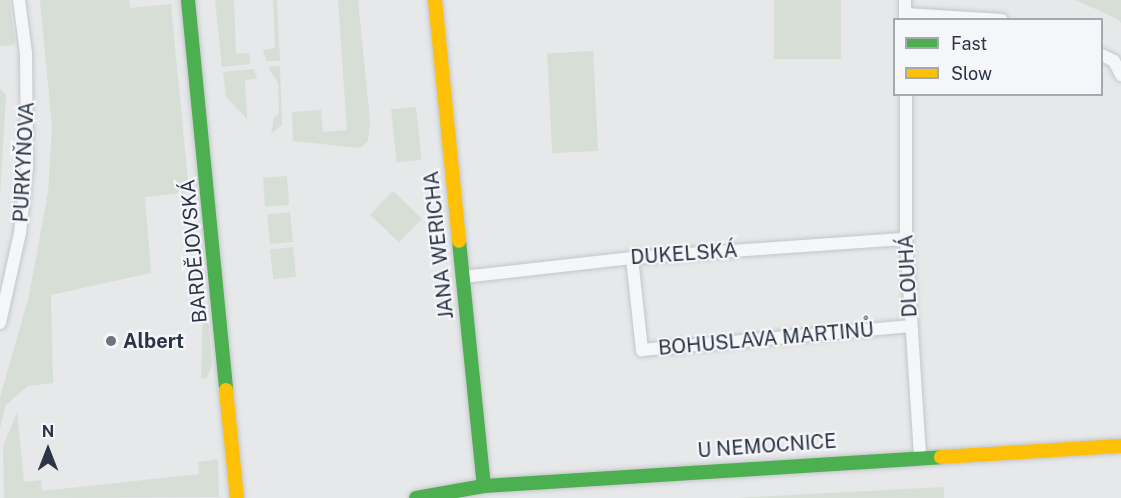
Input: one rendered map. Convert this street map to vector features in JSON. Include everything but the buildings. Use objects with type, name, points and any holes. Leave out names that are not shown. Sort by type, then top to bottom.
[{"type":"street","name":"PURKYŇOVA","points":[[0,323],[20,233],[27,167],[27,53],[19,0]]},
{"type":"street","name":"BARDĚJOVSKÁ","points":[[188,0],[237,498]]},
{"type":"street","name":"JANA WERICHA","points":[[435,0],[484,486]]},
{"type":"street","points":[[905,0],[905,17],[937,18]]},
{"type":"street","points":[[1103,56],[1114,61],[1121,75]]},
{"type":"street","name":"DLOUHÁ","points":[[906,96],[906,238],[920,456]]},
{"type":"street","name":"DUKELSKÁ","points":[[463,277],[632,258],[906,238]]},
{"type":"street","name":"BOHUSLAVA MARTINŮ","points":[[632,258],[642,350],[911,326]]},
{"type":"street","name":"U NEMOCNICE","points":[[416,498],[484,486],[920,456],[1121,446]]},
{"type":"shaded area","points":[[0,0],[9,0],[15,43],[9,46],[0,46]]},
{"type":"shaded area","points":[[40,0],[129,0],[130,8],[171,4],[189,192],[145,197],[151,273],[51,295],[53,383],[28,386],[6,405],[0,428],[0,397],[29,296],[48,192],[52,127]]},
{"type":"shaded area","points":[[215,0],[234,0],[236,54],[249,53],[250,64],[222,67]]},
{"type":"shaded area","points":[[273,0],[277,0],[280,61],[266,61],[263,50],[275,48]]},
{"type":"shaded area","points":[[338,0],[358,0],[370,121],[368,141],[360,148],[293,141],[292,112],[321,110],[323,132],[347,130]]},
{"type":"shaded area","points":[[774,0],[841,0],[841,59],[774,59]]},
{"type":"shaded area","points":[[1076,0],[1121,0],[1121,23],[1117,19]]},
{"type":"shaded area","points":[[593,51],[598,151],[552,153],[547,53]]},
{"type":"shaded area","points":[[280,66],[282,125],[271,134],[274,117],[279,114],[278,83],[268,67]]},
{"type":"shaded area","points":[[254,69],[257,79],[245,80],[247,119],[226,97],[223,72]]},
{"type":"shaded area","points":[[0,88],[6,95],[0,196]]},
{"type":"shaded area","points":[[416,107],[422,160],[397,162],[391,110]]},
{"type":"shaded area","points":[[287,176],[289,205],[265,207],[263,178]]},
{"type":"shaded area","points":[[393,191],[422,219],[399,243],[370,215]]},
{"type":"shaded area","points":[[290,212],[293,242],[270,244],[267,214]]},
{"type":"shaded area","points":[[293,247],[296,277],[273,279],[270,249]]},
{"type":"shaded area","points":[[203,312],[208,317],[212,364],[207,378],[201,379]]},
{"type":"shaded area","points":[[17,412],[24,482],[41,480],[42,491],[199,474],[198,462],[218,459],[219,497],[4,498],[3,447]]},
{"type":"shaded area","points":[[944,487],[944,498],[734,498]]},
{"type":"traffic: fast","points":[[188,0],[226,390]]},
{"type":"traffic: fast","points":[[459,241],[484,486]]},
{"type":"traffic: fast","points":[[416,498],[484,486],[941,457]]},
{"type":"traffic: slow","points":[[435,0],[459,241]]},
{"type":"traffic: slow","points":[[226,390],[237,498]]},
{"type":"traffic: slow","points":[[941,457],[1121,446]]},
{"type":"place","name":"Albert","points":[[111,341]]}]
